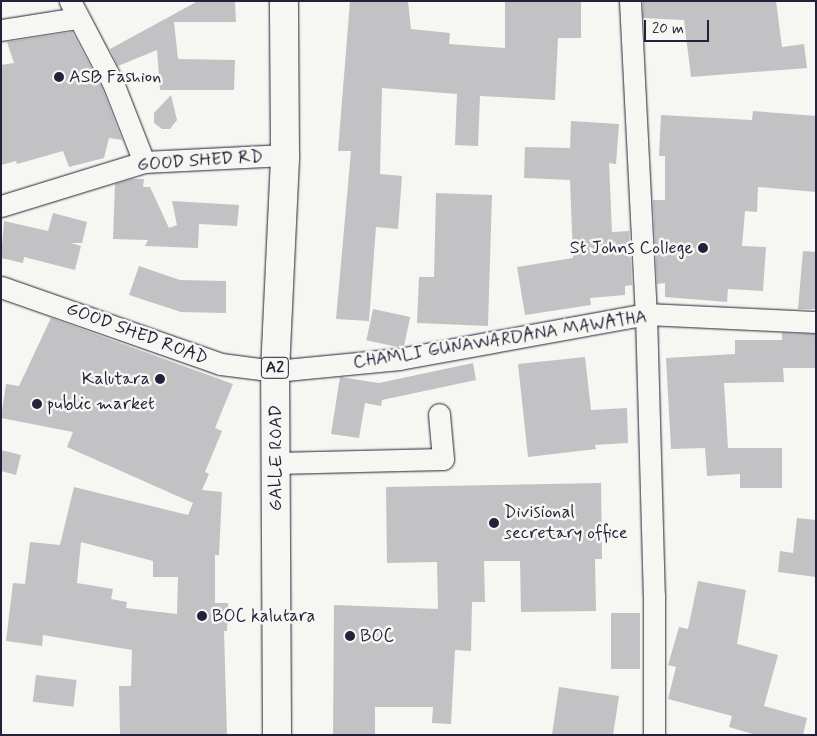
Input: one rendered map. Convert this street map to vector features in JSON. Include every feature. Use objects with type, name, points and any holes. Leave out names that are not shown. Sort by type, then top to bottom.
[{"type":"highway","name":"GALLE ROAD","points":[[277,735],[275,372],[285,155],[284,1]]},
{"type":"street","points":[[630,1],[646,314],[654,595],[654,735]]},
{"type":"street","points":[[1,30],[74,10],[113,83],[144,162]]},
{"type":"street","name":"GOOD SHED RD","points":[[1,206],[144,162],[285,155]]},
{"type":"street","name":"GOOD SHED ROAD","points":[[1,286],[221,364],[275,372]]},
{"type":"street","name":"CHAMLI GUNAWARDANA MAWATHA","points":[[275,372],[399,359],[646,314],[816,322]]},
{"type":"street","points":[[276,463],[443,459],[439,414]]},
{"type":"building","points":[[198,1],[235,1],[236,22],[174,22],[178,59],[235,60],[234,90],[160,90],[157,50],[118,66],[110,49]]},
{"type":"building","points":[[350,1],[408,1],[411,29],[450,33],[449,44],[505,48],[505,1],[581,1],[581,38],[558,38],[555,100],[480,96],[478,146],[455,145],[457,94],[382,88],[380,174],[402,176],[398,229],[376,227],[369,321],[336,319],[351,151],[338,151]]},
{"type":"building","points":[[643,1],[776,1],[782,47],[804,44],[807,68],[691,77],[684,20],[643,18]]},
{"type":"building","name":"ASB Fashion","points":[[72,32],[102,88],[122,140],[109,138],[104,158],[69,167],[63,151],[17,164],[16,161],[1,165],[1,65],[14,63],[7,42]]},
{"type":"building","points":[[171,95],[177,120],[170,129],[162,129],[154,123],[154,113]]},
{"type":"building","points":[[753,111],[816,116],[816,192],[758,187],[757,212],[745,211],[742,246],[766,247],[763,291],[728,289],[727,302],[665,297],[665,283],[657,284],[653,200],[665,200],[665,156],[659,156],[661,115],[752,120]]},
{"type":"building","points":[[571,121],[619,124],[616,164],[609,163],[612,232],[629,231],[632,285],[625,286],[625,295],[590,298],[591,305],[525,315],[517,267],[573,258],[570,180],[524,178],[525,147],[570,148]]},
{"type":"building","points":[[132,179],[144,179],[143,187],[150,187],[169,228],[177,225],[172,201],[239,205],[237,226],[199,224],[198,248],[145,246],[148,240],[113,239],[115,184]]},
{"type":"building","points":[[436,193],[492,195],[488,326],[417,323],[419,277],[434,277]]},
{"type":"building","points":[[53,213],[87,222],[82,243],[71,243],[81,246],[75,270],[24,257],[23,263],[1,258],[4,221],[48,231]]},
{"type":"building","points":[[803,251],[816,252],[816,309],[798,309]]},
{"type":"building","points":[[139,266],[180,280],[226,281],[226,313],[181,312],[129,295]]},
{"type":"building","points":[[373,309],[410,317],[404,348],[366,340]]},
{"type":"building","points":[[51,318],[233,384],[215,428],[222,431],[205,472],[209,474],[202,490],[222,492],[219,555],[215,555],[215,603],[228,603],[227,631],[224,631],[227,735],[120,735],[119,686],[131,686],[132,650],[43,635],[42,646],[6,641],[13,583],[25,584],[30,542],[60,545],[74,487],[188,515],[193,503],[67,447],[73,432],[1,418],[6,384],[19,386]],"holes":[[[81,542],[153,561],[153,577],[178,577],[177,614],[126,608],[127,602],[111,599],[113,589],[77,583]]]},
{"type":"building","points":[[782,333],[816,334],[816,368],[783,368],[784,382],[724,383],[728,448],[782,448],[782,488],[740,488],[740,474],[707,476],[705,448],[671,449],[666,358],[735,354],[735,340],[782,340]]},
{"type":"building","points":[[585,357],[591,410],[627,408],[628,443],[595,445],[596,449],[528,457],[518,364]]},
{"type":"building","points":[[473,363],[476,380],[382,400],[381,406],[365,403],[359,438],[331,434],[340,377],[379,383]]},
{"type":"building","points":[[1,450],[21,455],[16,475],[1,471]]},
{"type":"building","points":[[601,483],[602,559],[595,559],[596,611],[521,612],[520,561],[484,561],[485,602],[472,602],[471,651],[455,650],[451,724],[432,723],[433,707],[375,707],[375,735],[333,735],[334,605],[438,609],[437,562],[387,563],[386,487]]},
{"type":"building","points":[[797,518],[816,520],[816,577],[778,572],[780,551],[793,553]]},
{"type":"building","points":[[698,581],[746,590],[737,644],[778,655],[764,706],[807,718],[803,735],[756,735],[729,727],[732,716],[668,699],[676,667],[668,665],[679,627],[688,629]]},
{"type":"building","points":[[611,613],[640,613],[640,669],[611,669]]},
{"type":"building","points":[[36,675],[77,680],[73,707],[33,702]]},
{"type":"building","points":[[559,687],[619,696],[613,735],[552,735]]},
{"type":"place","name":"ASB Fashion","points":[[59,77]]},
{"type":"place","name":"St Johns College","points":[[703,248]]},
{"type":"place","name":"Kalutara","points":[[160,379]]},
{"type":"place","name":"public market","points":[[37,404]]},
{"type":"place","name":"Divisional secretary office","points":[[494,523]]},
{"type":"place","name":"BOC kalutara","points":[[202,616]]},
{"type":"place","name":"BOC","points":[[350,636]]}]
